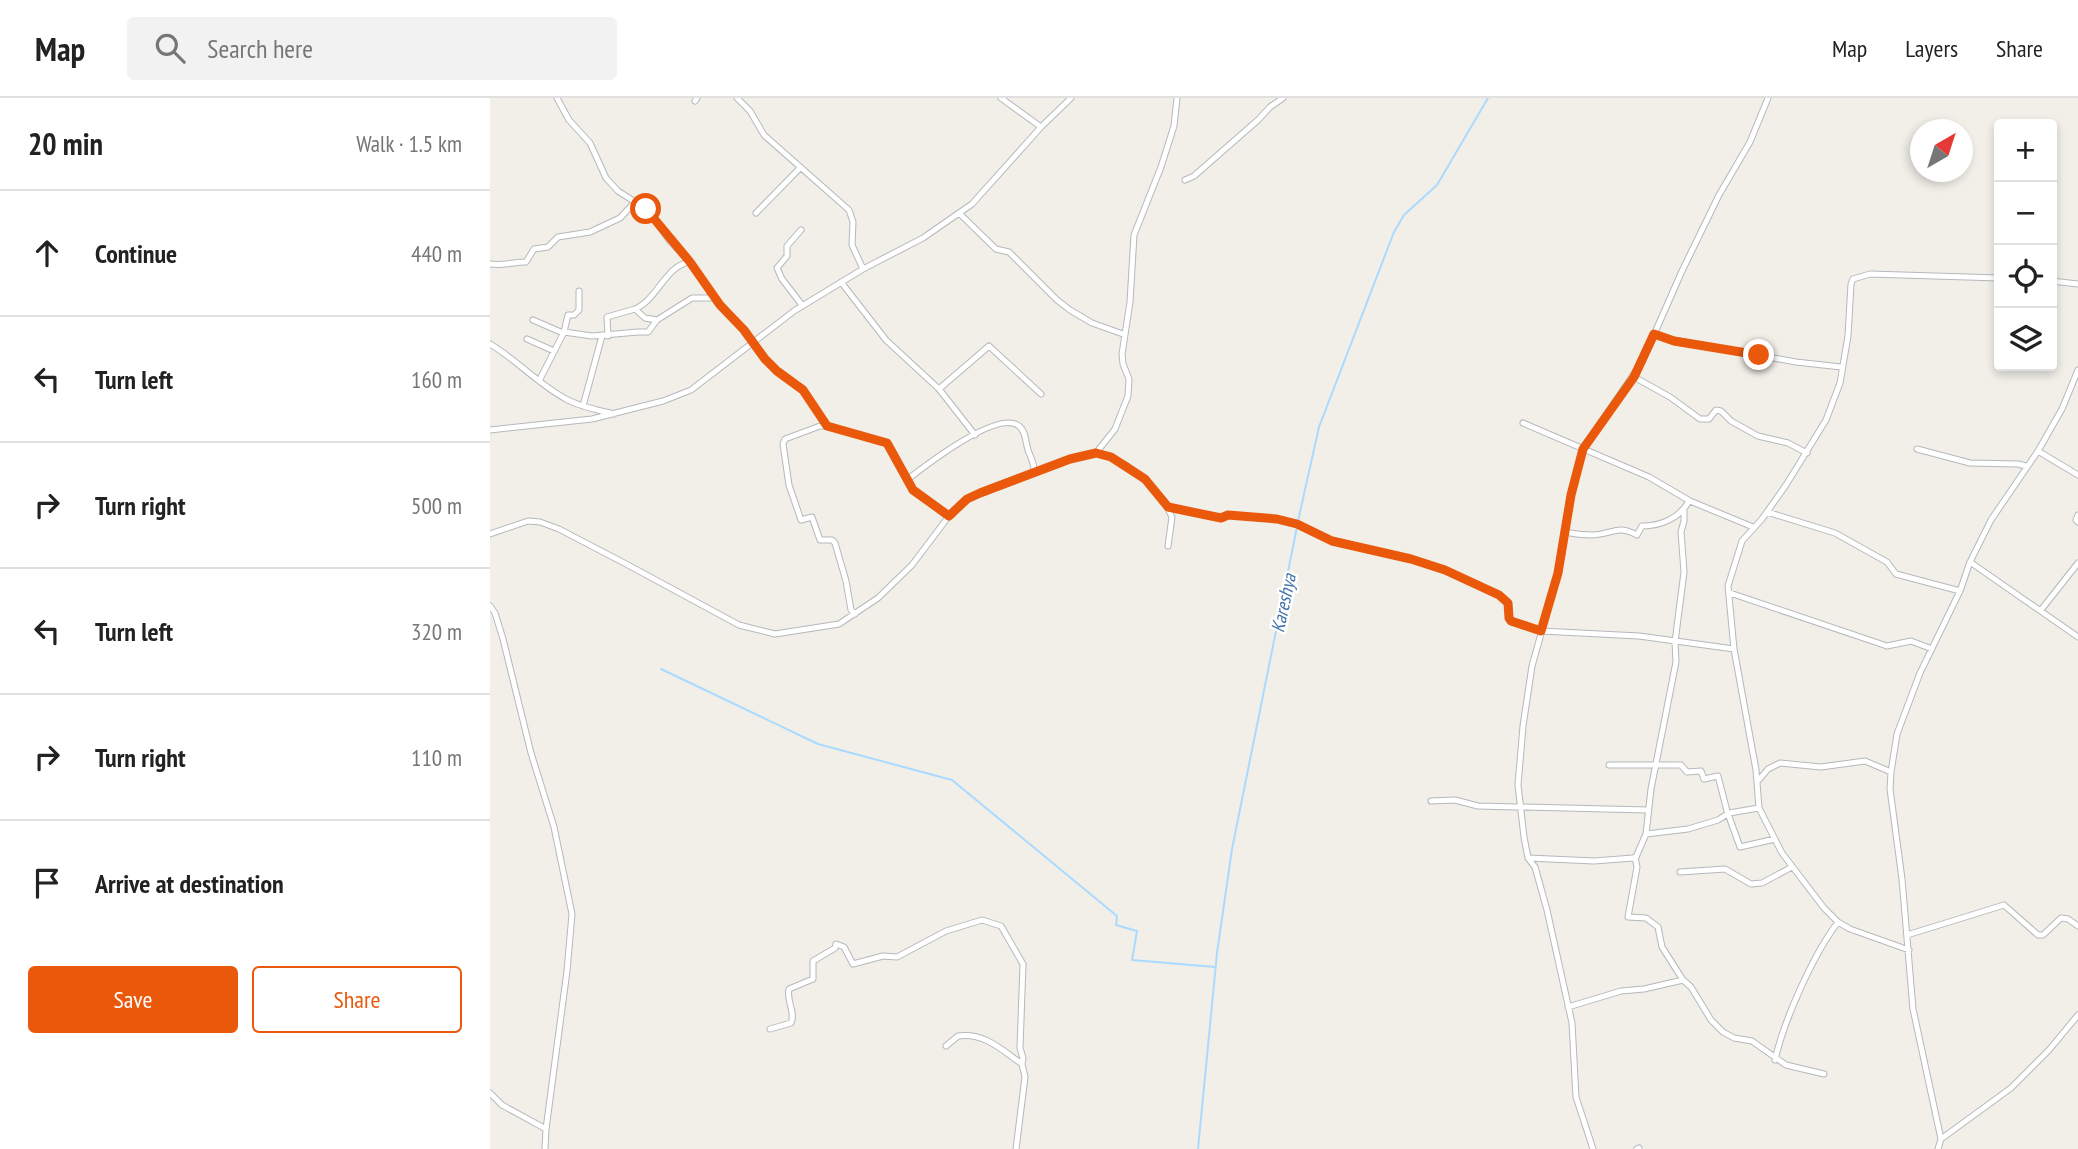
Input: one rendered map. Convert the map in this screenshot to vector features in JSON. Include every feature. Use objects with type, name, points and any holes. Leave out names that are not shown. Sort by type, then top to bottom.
[{"type":"street","points":[[557,98],[569,120],[590,143],[606,178],[618,191],[646,209],[669,240],[690,262],[714,298],[777,371],[803,390],[827,426]]},
{"type":"street","points":[[1001,98],[1041,127]]},
{"type":"street","points":[[490,430],[568,424],[663,401],[691,390],[752,341],[802,306],[960,214],[988,189],[1041,127],[1071,98]]},
{"type":"street","points":[[1096,453],[1115,429],[1128,396],[1129,379],[1123,363],[1123,334],[1130,302],[1134,235],[1174,126],[1177,98]]},
{"type":"street","points":[[1185,180],[1194,176],[1283,98]]},
{"type":"street","points":[[1593,1149],[1576,1097],[1574,1047],[1568,1007],[1547,910],[1535,867],[1528,858],[1518,785],[1532,666],[1558,573],[1571,495],[1583,449],[1634,377],[1719,195],[1750,142],[1768,98]]},
{"type":"street","points":[[741,100],[764,135],[849,210],[853,222],[852,245],[863,269]]},
{"type":"street","points":[[756,213],[800,168]]},
{"type":"street","points":[[490,264],[503,266],[510,262],[526,262],[534,248],[548,247],[558,237],[590,232],[620,218],[635,203]]},
{"type":"street","points":[[960,214],[996,248],[1013,255],[1063,305],[1093,323],[1123,334]]},
{"type":"street","points":[[801,230],[787,246],[787,256],[777,268],[802,306]]},
{"type":"street","points":[[583,406],[605,336],[607,317],[635,309],[654,294],[679,265],[690,262]]},
{"type":"street","points":[[1909,950],[1850,929],[1838,922],[1792,867],[1759,808],[1734,649],[1728,586],[1742,541],[1767,512],[1826,420],[1840,383],[1848,336],[1853,279],[1870,274],[1994,278]]},
{"type":"street","points":[[841,282],[886,340],[939,389],[975,435]]},
{"type":"street","points":[[2057,282],[2078,284]]},
{"type":"street","points":[[539,381],[563,332],[568,315],[578,313],[579,291]]},
{"type":"street","points":[[533,320],[563,332],[605,336],[648,332],[657,320],[692,298],[714,298]]},
{"type":"street","points":[[635,309],[645,318],[657,320]]},
{"type":"street","points":[[1654,334],[1674,341],[1841,367]]},
{"type":"street","points":[[527,339],[554,351]]},
{"type":"street","points":[[490,344],[569,401],[615,414]]},
{"type":"street","points":[[939,389],[989,346],[1041,394]]},
{"type":"street","points":[[1947,1149],[1940,1144],[1913,1009],[1902,879],[1890,789],[1897,734],[1932,649],[1960,591],[1970,562],[1991,520],[2038,451],[2062,409],[2078,370]]},
{"type":"street","points":[[1634,377],[1693,411],[1700,419],[1709,419],[1716,410],[1721,411],[1731,421],[1758,436],[1787,443],[1807,453]]},
{"type":"street","points":[[908,479],[942,453],[975,435],[1011,423],[1020,426],[1026,435],[1027,446],[1035,462],[1034,472]]},
{"type":"street","points":[[1522,423],[1649,477],[1689,500],[1753,527]]},
{"type":"street","points":[[855,614],[851,610],[835,543],[832,540],[820,540],[812,517],[801,520],[789,485],[783,443],[786,439],[820,426],[827,426],[887,443],[916,493],[949,516]]},
{"type":"street","points":[[1917,449],[1970,463],[2026,466]]},
{"type":"street","points":[[2038,451],[2078,475]]},
{"type":"street","points":[[490,534],[528,521],[540,522],[559,529],[738,625],[775,634],[839,624],[855,614],[897,582],[949,516],[967,499],[1070,459],[1096,453],[1111,457],[1145,479],[1168,507],[1172,517],[1168,546]]},
{"type":"street","points":[[1564,532],[1594,535],[1628,529],[1637,535],[1642,526],[1656,525],[1679,516],[1689,500]]},
{"type":"street","points":[[1168,507],[1221,518],[1228,515],[1277,519],[1308,528],[1332,541],[1411,559],[1445,570],[1499,595],[1508,603],[1511,621],[1541,631],[1639,636],[1734,649]]},
{"type":"street","points":[[1684,511],[1681,532],[1684,572],[1675,642],[1676,662],[1655,766],[1646,834],[1635,857],[1637,867],[1628,917],[1646,918],[1658,927],[1662,947],[1711,1020],[1723,1032],[1734,1038],[1752,1041],[1775,1060],[1797,1069],[1824,1073]]},
{"type":"street","points":[[1767,512],[1835,533],[1880,558],[1896,574],[1960,591]]},
{"type":"street","points":[[2078,515],[2078,522]]},
{"type":"street","points":[[1970,562],[2078,636]]},
{"type":"street","points":[[2041,610],[2078,563]]},
{"type":"street","points":[[1730,593],[1887,646],[1911,641],[1932,649]]},
{"type":"street","points":[[490,606],[503,639],[531,753],[554,827],[572,914],[545,1149]]},
{"type":"street","points":[[1757,782],[1774,765],[1780,763],[1821,767],[1866,761],[1891,772]]},
{"type":"street","points":[[1609,765],[1681,765],[1687,772],[1700,771],[1704,779],[1718,776],[1740,847],[1775,839]]},
{"type":"street","points":[[1431,801],[1455,800],[1478,806],[1648,810]]},
{"type":"street","points":[[1646,834],[1688,829],[1718,820],[1730,813],[1759,808]]},
{"type":"street","points":[[1528,858],[1594,861],[1635,857]]},
{"type":"street","points":[[1680,872],[1720,869],[1731,871],[1751,884],[1762,883],[1792,867]]},
{"type":"street","points":[[1907,935],[2004,905],[2038,935],[2043,935],[2061,918],[2078,926]]},
{"type":"street","points":[[770,1029],[791,1023],[793,1017],[788,998],[789,989],[813,979],[813,961],[835,948],[836,944],[844,947],[853,964],[883,956],[897,957],[946,931],[985,920],[1004,928],[1023,964],[1020,1048],[1025,1076],[1016,1149]]},
{"type":"street","points":[[1775,1060],[1789,1014],[1827,936],[1838,922]]},
{"type":"street","points":[[1568,1007],[1620,991],[1644,989],[1683,980]]},
{"type":"street","points":[[1940,1144],[2011,1088],[2078,1016]]},
{"type":"street","points":[[946,1046],[958,1036],[978,1036],[1022,1064]]},
{"type":"street","points":[[490,1093],[502,1105],[546,1129]]},
{"type":"waterway","name":"Kareshya","points":[[1298,521],[1319,427],[1394,232],[1404,215],[1437,185],[1488,98]]},
{"type":"waterway","name":"Kareshya","points":[[1198,1149],[1217,953],[1232,849],[1297,527]]},
{"type":"waterway","points":[[661,669],[818,744],[952,780],[1117,916],[1116,925],[1137,931],[1132,960],[1215,967]]},
{"type":"route","points":[[646,209],[669,240],[690,262],[714,298],[744,330],[765,359],[803,390],[827,426],[887,443],[913,490],[949,516],[967,499],[980,493],[1070,459],[1096,453],[1111,457],[1145,479],[1168,507],[1221,518],[1228,515],[1277,519],[1297,524],[1332,541],[1411,559],[1445,570],[1499,595],[1508,603],[1511,621],[1541,631],[1558,573],[1571,495],[1583,449],[1634,377],[1654,334],[1674,341],[1759,355]]}]
